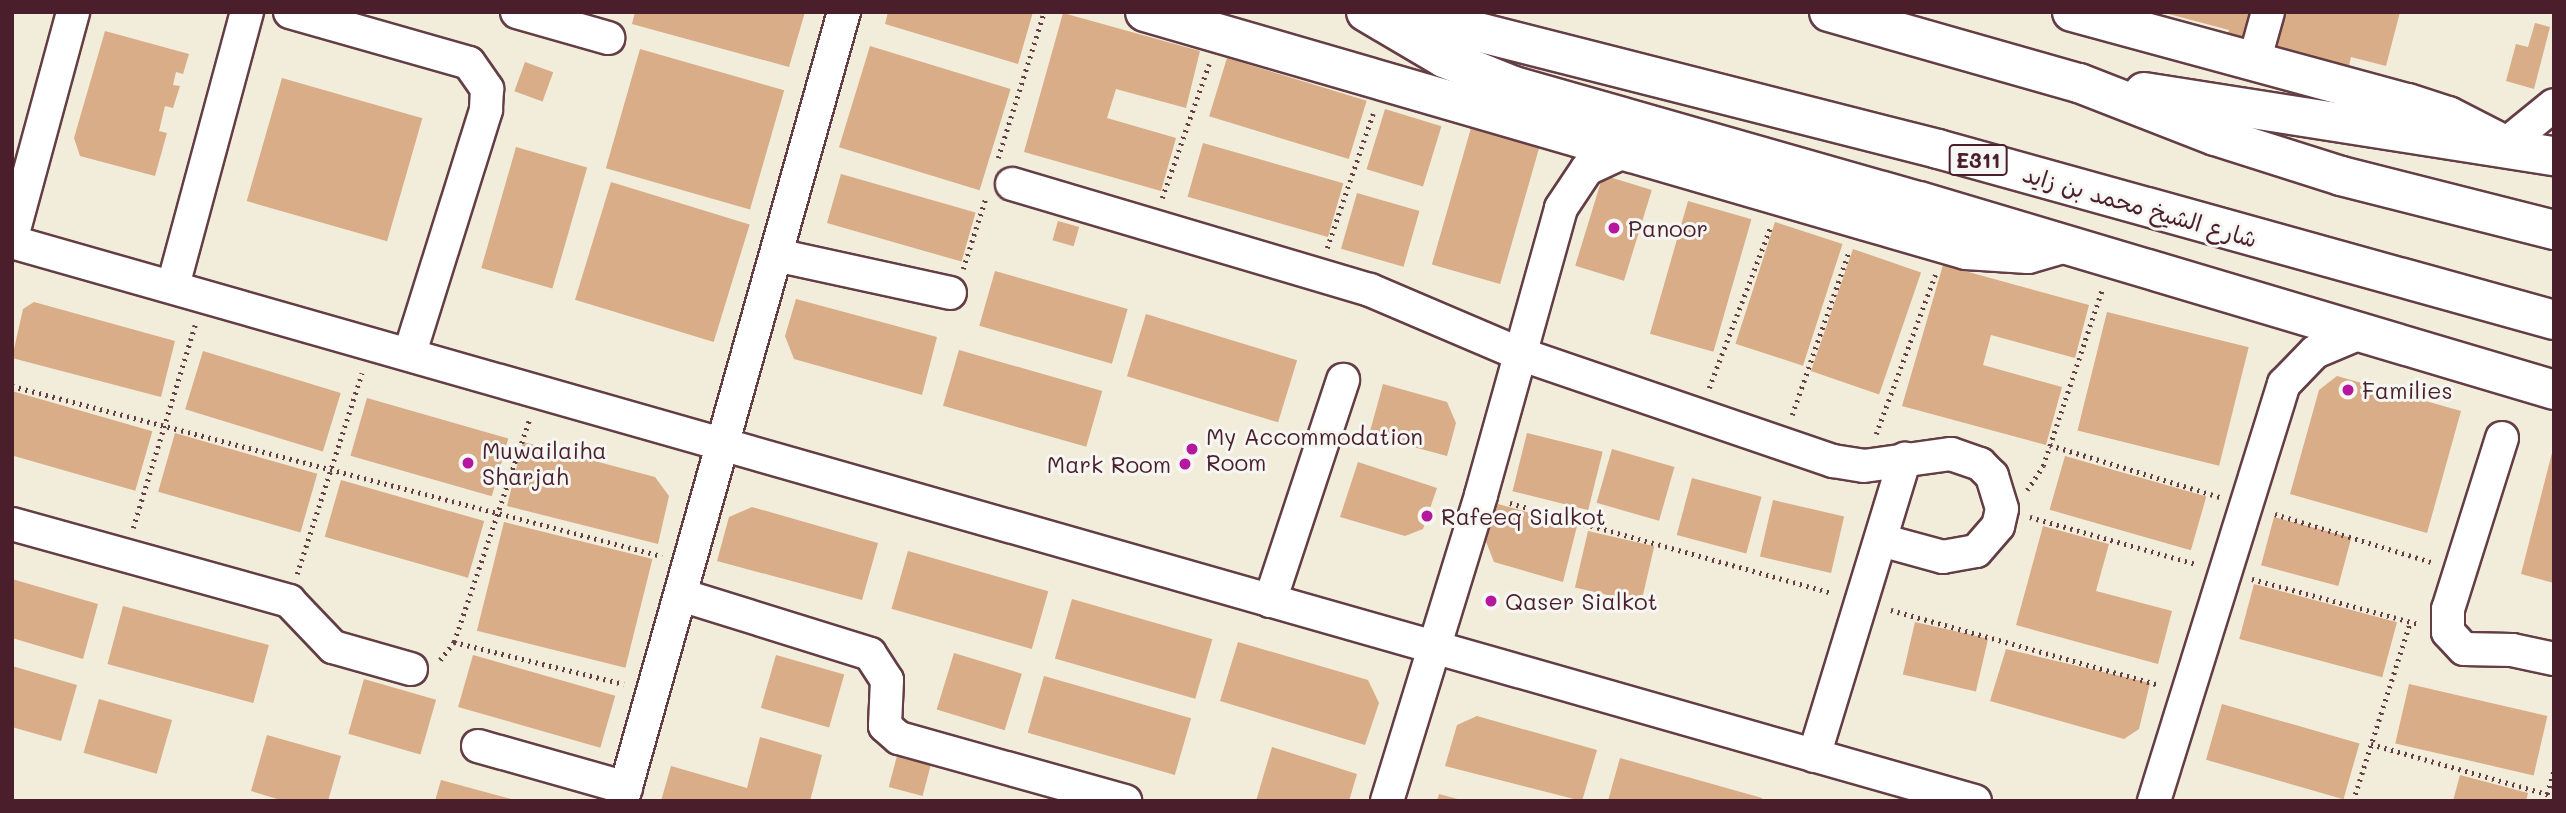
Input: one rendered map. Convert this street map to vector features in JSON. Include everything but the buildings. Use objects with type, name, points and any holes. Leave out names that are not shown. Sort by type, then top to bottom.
[{"type":"main road","points":[[1145,12],[1630,149],[1946,245],[2007,255],[2028,254],[2062,244]]},
{"type":"main road","points":[[1366,12],[1444,58],[1514,86],[2554,390]]},
{"type":"main road","name":"شارع الشيخ محمد بن زايد","points":[[1399,12],[1924,146],[2554,320]]},
{"type":"main road","points":[[1829,12],[2079,83],[2214,136],[2342,176],[2554,230]]},
{"type":"main road","points":[[2072,12],[2448,116],[2505,145]]},
{"type":"main road","points":[[2079,83],[2505,145],[2554,156]]},
{"type":"street","points":[[73,12],[12,240],[1975,801]]},
{"type":"street","points":[[173,286],[247,12]]},
{"type":"street","points":[[290,12],[469,63],[487,89],[486,110],[410,353]]},
{"type":"street","points":[[517,12],[608,38]]},
{"type":"street","points":[[478,746],[624,794],[844,12]]},
{"type":"street","points":[[2254,62],[2268,12]]},
{"type":"street","points":[[2505,145],[2554,105]]},
{"type":"street","points":[[1387,801],[1567,193],[1587,169],[1630,149]]},
{"type":"street","points":[[1012,184],[1318,274],[1421,309],[1520,354],[1697,418],[1781,445],[1864,466],[1951,454],[1980,464],[1992,476],[2002,509],[1989,540],[1960,557],[1943,557],[1881,540]]},
{"type":"street","points":[[776,255],[950,293]]},
{"type":"street","points":[[2154,801],[2284,384],[2315,352],[2360,333]]},
{"type":"street","points":[[1270,600],[1343,380]]},
{"type":"street","points":[[2502,438],[2448,609],[2448,632],[2464,649],[2512,650],[2554,659]]},
{"type":"street","points":[[1814,756],[1905,459]]},
{"type":"street","points":[[12,524],[289,601],[333,648],[411,669]]},
{"type":"street","points":[[681,595],[870,654],[887,680],[885,726],[899,738],[1125,801]]},
{"type":"path","points":[[1152,226],[1220,34]]},
{"type":"path","points":[[1318,274],[1385,80]]},
{"type":"path","points":[[1697,418],[1783,196]]},
{"type":"path","points":[[1781,445],[1861,217]]},
{"type":"path","points":[[1864,466],[1946,245]]},
{"type":"path","points":[[2002,509],[2026,491],[2043,466],[2112,259]]},
{"type":"path","points":[[124,555],[204,294]]},
{"type":"path","points":[[289,601],[372,342]]},
{"type":"path","points":[[12,386],[690,563]]},
{"type":"path","points":[[411,669],[437,662],[454,642],[539,389]]},
{"type":"path","points":[[2353,801],[2410,622]]},
{"type":"path","points":[[454,642],[653,691]]},
{"type":"path","points":[[2371,744],[2554,796]]},
{"type":"path","points":[[2545,801],[2554,769]]},
{"type":"place","name":"Panoor","points":[[1614,228]]},
{"type":"place","name":"Families","points":[[2348,390]]},
{"type":"place","name":"My Accommodation Room","points":[[1192,449]]},
{"type":"place","name":"Muwailaiha Sharjah","points":[[468,463]]},
{"type":"place","name":"Mark Room","points":[[1185,464]]},
{"type":"place","name":"Rafeeq Sialkot","points":[[1427,516]]},
{"type":"place","name":"Qaser Sialkot","points":[[1491,601]]}]
